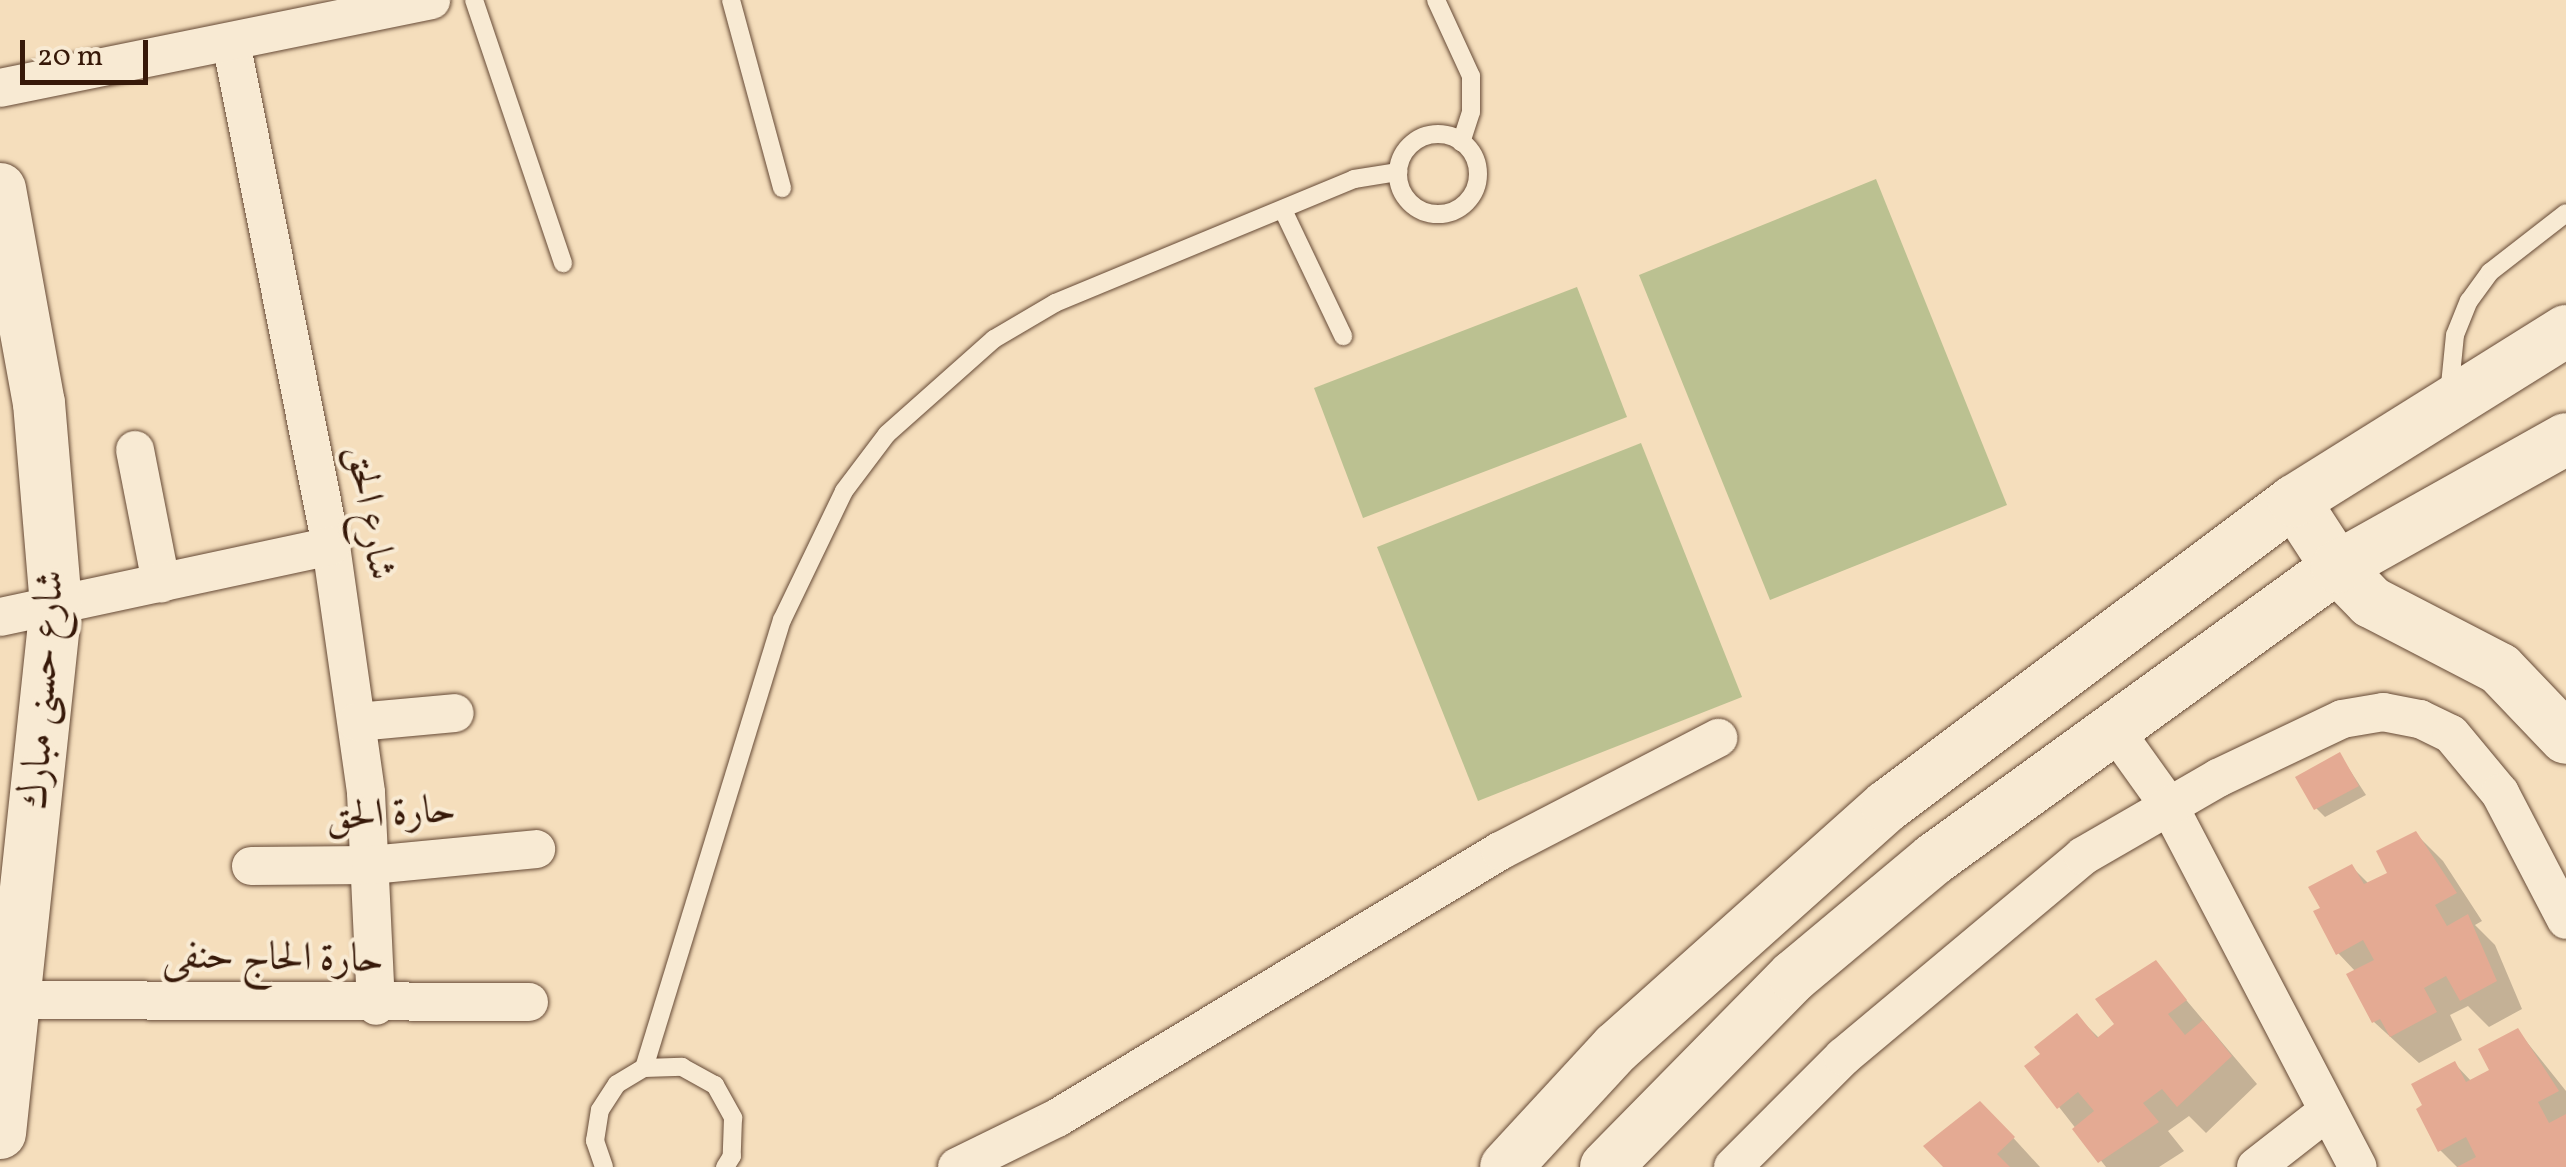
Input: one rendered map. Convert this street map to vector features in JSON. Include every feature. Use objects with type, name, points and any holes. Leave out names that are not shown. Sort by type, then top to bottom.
[{"type":"street","points":[[0,88],[231,42],[373,7],[432,0]]},
{"type":"street","name":"شارع الحق","points":[[231,42],[332,546],[358,722],[371,865],[376,1006]]},
{"type":"street","name":"شارع حسنى مبارك","points":[[0,188],[15,352],[50,498],[56,605],[0,1133]]},
{"type":"street","points":[[1506,1167],[1616,1048],[1887,806],[2294,501],[2566,331]]},
{"type":"street","points":[[1606,1167],[1794,976],[2111,725],[2336,566],[2566,440]]},
{"type":"street","points":[[135,450],[161,583]]},
{"type":"street","points":[[2294,501],[2336,566],[2370,602],[2500,669],[2566,738]]},
{"type":"street","points":[[0,617],[332,546]]},
{"type":"street","points":[[1733,1167],[1844,1056],[2044,885],[2169,806],[2342,718],[2383,712],[2420,718],[2450,734],[2489,778],[2566,920]]},
{"type":"street","points":[[358,722],[455,713]]},
{"type":"street","points":[[2111,725],[2169,806],[2358,1167]]},
{"type":"street","points":[[957,1167],[1057,1118],[1500,851],[1718,738]]},
{"type":"street","name":"حارة الحق","points":[[251,866],[371,865],[536,849]]},
{"type":"street","name":"حارة الحاج حنفى","points":[[10,1027],[376,1006],[529,1002]]},
{"type":"street","points":[[2256,1167],[2328,1111]]},
{"type":"lane","points":[[474,0],[563,263]]},
{"type":"lane","points":[[731,0],[782,188]]},
{"type":"lane","points":[[1436,0],[1470,76],[1471,112],[1461,142]]},
{"type":"lane","points":[[1425,136],[1461,142],[1476,160],[1478,176],[1474,191],[1451,212],[1421,210],[1400,187],[1402,156],[1425,136]]},
{"type":"lane","points":[[644,1068],[782,620],[844,491],[937,383],[994,339],[1055,304],[1354,180],[1398,172]]},
{"type":"lane","points":[[1283,210],[1343,336]]},
{"type":"lane","points":[[2449,404],[2455,335],[2469,301],[2490,272],[2566,213]]},
{"type":"lane","points":[[604,1167],[596,1141],[600,1110],[617,1084],[644,1068],[682,1067],[715,1086],[733,1118],[725,1167]]},
{"type":"green space","points":[[1876,179],[2007,505],[1770,600],[1639,275]]},
{"type":"green space","points":[[1577,287],[1627,417],[1363,518],[1314,388]]},
{"type":"green space","points":[[1641,443],[1742,697],[1478,801],[1377,547]]},
{"type":"building","points":[[2340,752],[2359,786],[2314,810],[2295,777]]},
{"type":"building","points":[[2416,831],[2457,893],[2435,905],[2447,926],[2468,914],[2497,981],[2460,1001],[2446,976],[2424,988],[2437,1012],[2390,1037],[2380,1019],[2372,1023],[2346,974],[2374,960],[2363,940],[2336,955],[2313,911],[2320,908],[2308,887],[2352,864],[2364,884],[2387,873],[2376,851]]},
{"type":"building","points":[[2156,960],[2187,1000],[2168,1014],[2185,1035],[2203,1020],[2232,1056],[2177,1107],[2162,1089],[2143,1103],[2159,1122],[2098,1163],[2072,1129],[2094,1111],[2078,1092],[2057,1109],[2024,1066],[2040,1054],[2034,1047],[2077,1013],[2097,1038],[2114,1024],[2095,999]]},
{"type":"building","points":[[2518,1028],[2559,1091],[2538,1102],[2549,1123],[2566,1114],[2566,1167],[2457,1167],[2476,1157],[2466,1137],[2438,1152],[2416,1109],[2422,1105],[2411,1084],[2455,1061],[2466,1082],[2489,1070],[2478,1049]]},
{"type":"building","points":[[1980,1101],[2015,1137],[1997,1154],[2010,1167],[1943,1167],[1923,1146]]}]
